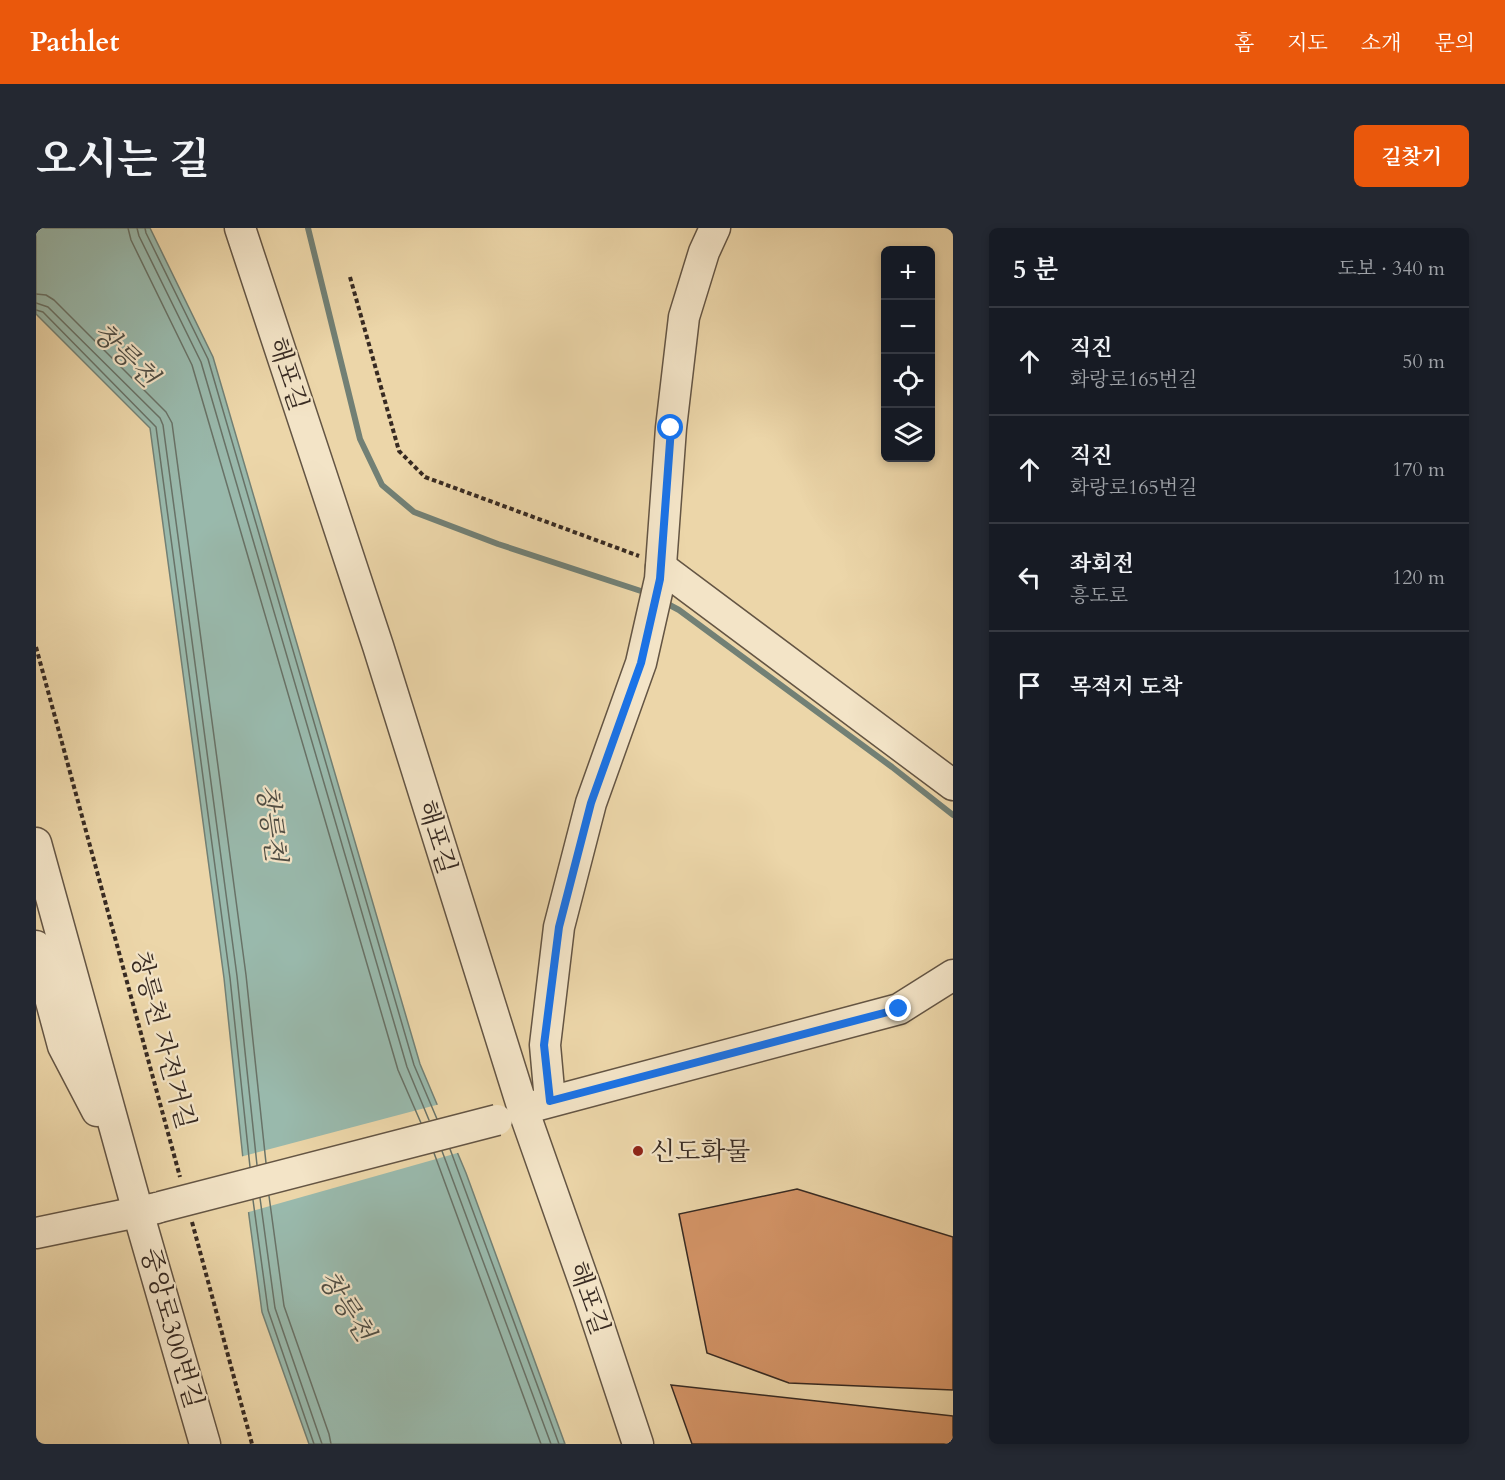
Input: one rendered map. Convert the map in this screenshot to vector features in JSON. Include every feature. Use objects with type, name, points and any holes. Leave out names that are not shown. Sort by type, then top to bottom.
[{"type":"street","name":"해포길","points":[[240,228],[378,646],[523,1110],[638,1444]]},
{"type":"street","points":[[523,1110],[544,1045],[559,927],[591,803],[641,663],[657,588],[671,428],[684,317],[704,252],[716,228]]},
{"type":"street","points":[[657,588],[953,785]]},
{"type":"street","points":[[36,843],[139,1211]]},
{"type":"street","points":[[36,945],[63,1046],[99,1116],[139,1211]]},
{"type":"street","points":[[36,1233],[139,1211],[899,1009],[953,975]]},
{"type":"street","name":"중앙로300번길","points":[[139,1211],[205,1444]]},
{"type":"path","points":[[350,277],[399,451],[425,477],[634,554],[657,588]]},
{"type":"path","name":"창릉천 자전거길","points":[[36,647],[180,1178]]},
{"type":"path","points":[[189,1213],[252,1444]]},
{"type":"water","name":"창릉천","points":[[36,228],[150,228],[213,357],[420,1064],[466,1173],[565,1444],[309,1444],[262,1312],[249,1216],[224,978],[150,428],[36,314]]},
{"type":"pier","points":[[440,1104],[461,1152],[245,1213],[240,1157]]},
{"type":"building","points":[[797,1189],[953,1237],[953,1390],[789,1383],[707,1353],[679,1214]]},
{"type":"building","points":[[671,1385],[953,1416],[953,1444],[692,1444]]},
{"type":"waterway","points":[[308,228],[360,439],[382,485],[414,512],[498,544],[647,593]]},
{"type":"waterway","points":[[664,602],[679,610],[892,767],[953,815]]},
{"type":"place","name":"신도화물","points":[[638,1151]]},
{"type":"route","points":[[671,428],[660,579],[641,663],[591,803],[559,927],[544,1045],[550,1101],[899,1009]]}]
